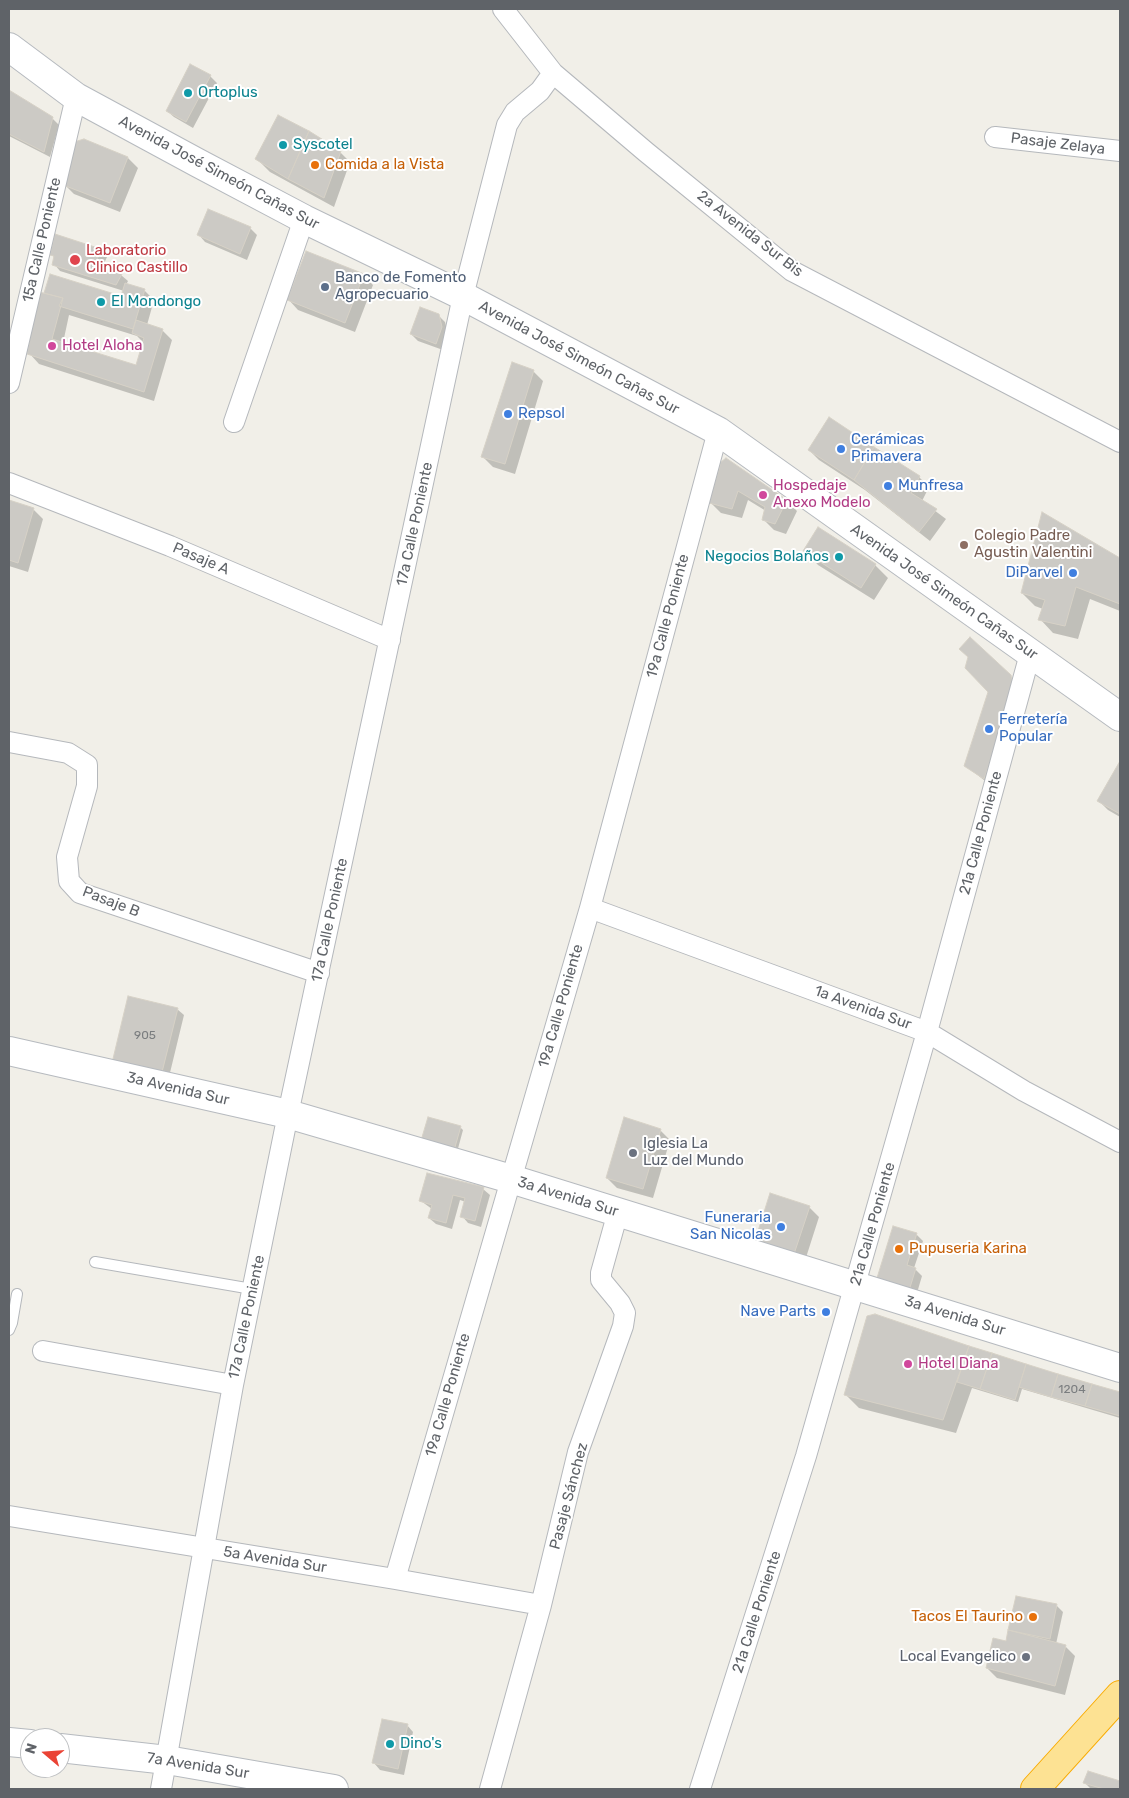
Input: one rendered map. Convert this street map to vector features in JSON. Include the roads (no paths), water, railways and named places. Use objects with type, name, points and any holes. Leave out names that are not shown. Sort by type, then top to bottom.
[{"type":"highway","points":[[1035,1789],[1120,1695]]},
{"type":"main road","name":"Avenida José Simeón Cañas Sur","points":[[9,46],[76,97],[304,219],[463,296],[718,432],[1120,717]]},
{"type":"main road","name":"3a Avenida Sur","points":[[9,1051],[288,1114],[511,1179],[1120,1368]]},
{"type":"main road","name":"7a Avenida Sur","points":[[70,1749],[167,1760],[334,1789]]},
{"type":"street","name":"2a Avenida Sur Bis","points":[[503,9],[553,73],[646,152],[792,270],[1120,442]]},
{"type":"street","name":"17a Calle Poniente","points":[[161,1789],[233,1385],[252,1289],[463,296],[507,125],[515,112],[540,91],[553,73]]},
{"type":"street","name":"15a Calle Poniente","points":[[9,383],[76,97]]},
{"type":"street","name":"Pasaje Zelaya","points":[[995,137],[1120,151]]},
{"type":"street","points":[[234,422],[304,219]]},
{"type":"street","name":"19a Calle Poniente","points":[[395,1579],[590,908],[718,432]]},
{"type":"street","name":"Pasaje A","points":[[9,483],[170,546],[390,640]]},
{"type":"street","name":"21a Calle Poniente","points":[[700,1789],[806,1456],[856,1285],[1030,654]]},
{"type":"street","name":"Pasaje B","points":[[9,742],[68,753],[87,765],[87,786],[67,857],[69,880],[80,894],[319,973]]},
{"type":"street","name":"1a Avenida Sur","points":[[590,908],[927,1032],[1024,1091],[1120,1142]]},
{"type":"street","name":"Pasaje Sánchez","points":[[490,1789],[541,1605],[578,1452],[623,1326],[625,1313],[620,1303],[601,1280],[600,1273],[618,1212]]},
{"type":"street","points":[[43,1351],[233,1385]]},
{"type":"street","name":"5a Avenida Sur","points":[[9,1516],[395,1579],[541,1605]]},
{"type":"lane","points":[[95,1262],[252,1289]]},
{"type":"lane","points":[[9,1330],[17,1294]]},
{"type":"place","name":"Ortoplus","points":[[188,93]]},
{"type":"place","name":"Syscotel","points":[[283,145]]},
{"type":"place","name":"Comida a la Vista","points":[[315,165]]},
{"type":"place","name":"Laboratorio Clinico Castillo","points":[[75,260]]},
{"type":"place","name":"Banco de Fomento Agropecuario","points":[[325,287]]},
{"type":"place","name":"El Mondongo","points":[[101,302]]},
{"type":"place","name":"Hotel Aloha","points":[[52,346]]},
{"type":"place","name":"Repsol","points":[[508,414]]},
{"type":"place","name":"Cerámicas Primavera","points":[[841,449]]},
{"type":"place","name":"Munfresa","points":[[888,486]]},
{"type":"place","name":"Hospedaje Anexo Modelo","points":[[763,495]]},
{"type":"place","name":"Colegio Padre Agustin Valentini","points":[[964,545]]},
{"type":"place","name":"Negocios Bolaños","points":[[839,557]]},
{"type":"place","name":"DiParvel","points":[[1073,573]]},
{"type":"place","name":"Ferretería Popular","points":[[989,729]]},
{"type":"place","name":"Iglesia La Luz del Mundo","points":[[633,1153]]},
{"type":"place","name":"Funeraria San Nicolas","points":[[781,1227]]},
{"type":"place","name":"Pupuseria Karina","points":[[899,1249]]},
{"type":"place","name":"Nave Parts","points":[[826,1312]]},
{"type":"place","name":"Hotel Diana","points":[[908,1364]]},
{"type":"place","name":"Tacos El Taurino","points":[[1033,1617]]},
{"type":"place","name":"Local Evangelico","points":[[1026,1657]]},
{"type":"place","name":"Dino's","points":[[390,1744]]}]
